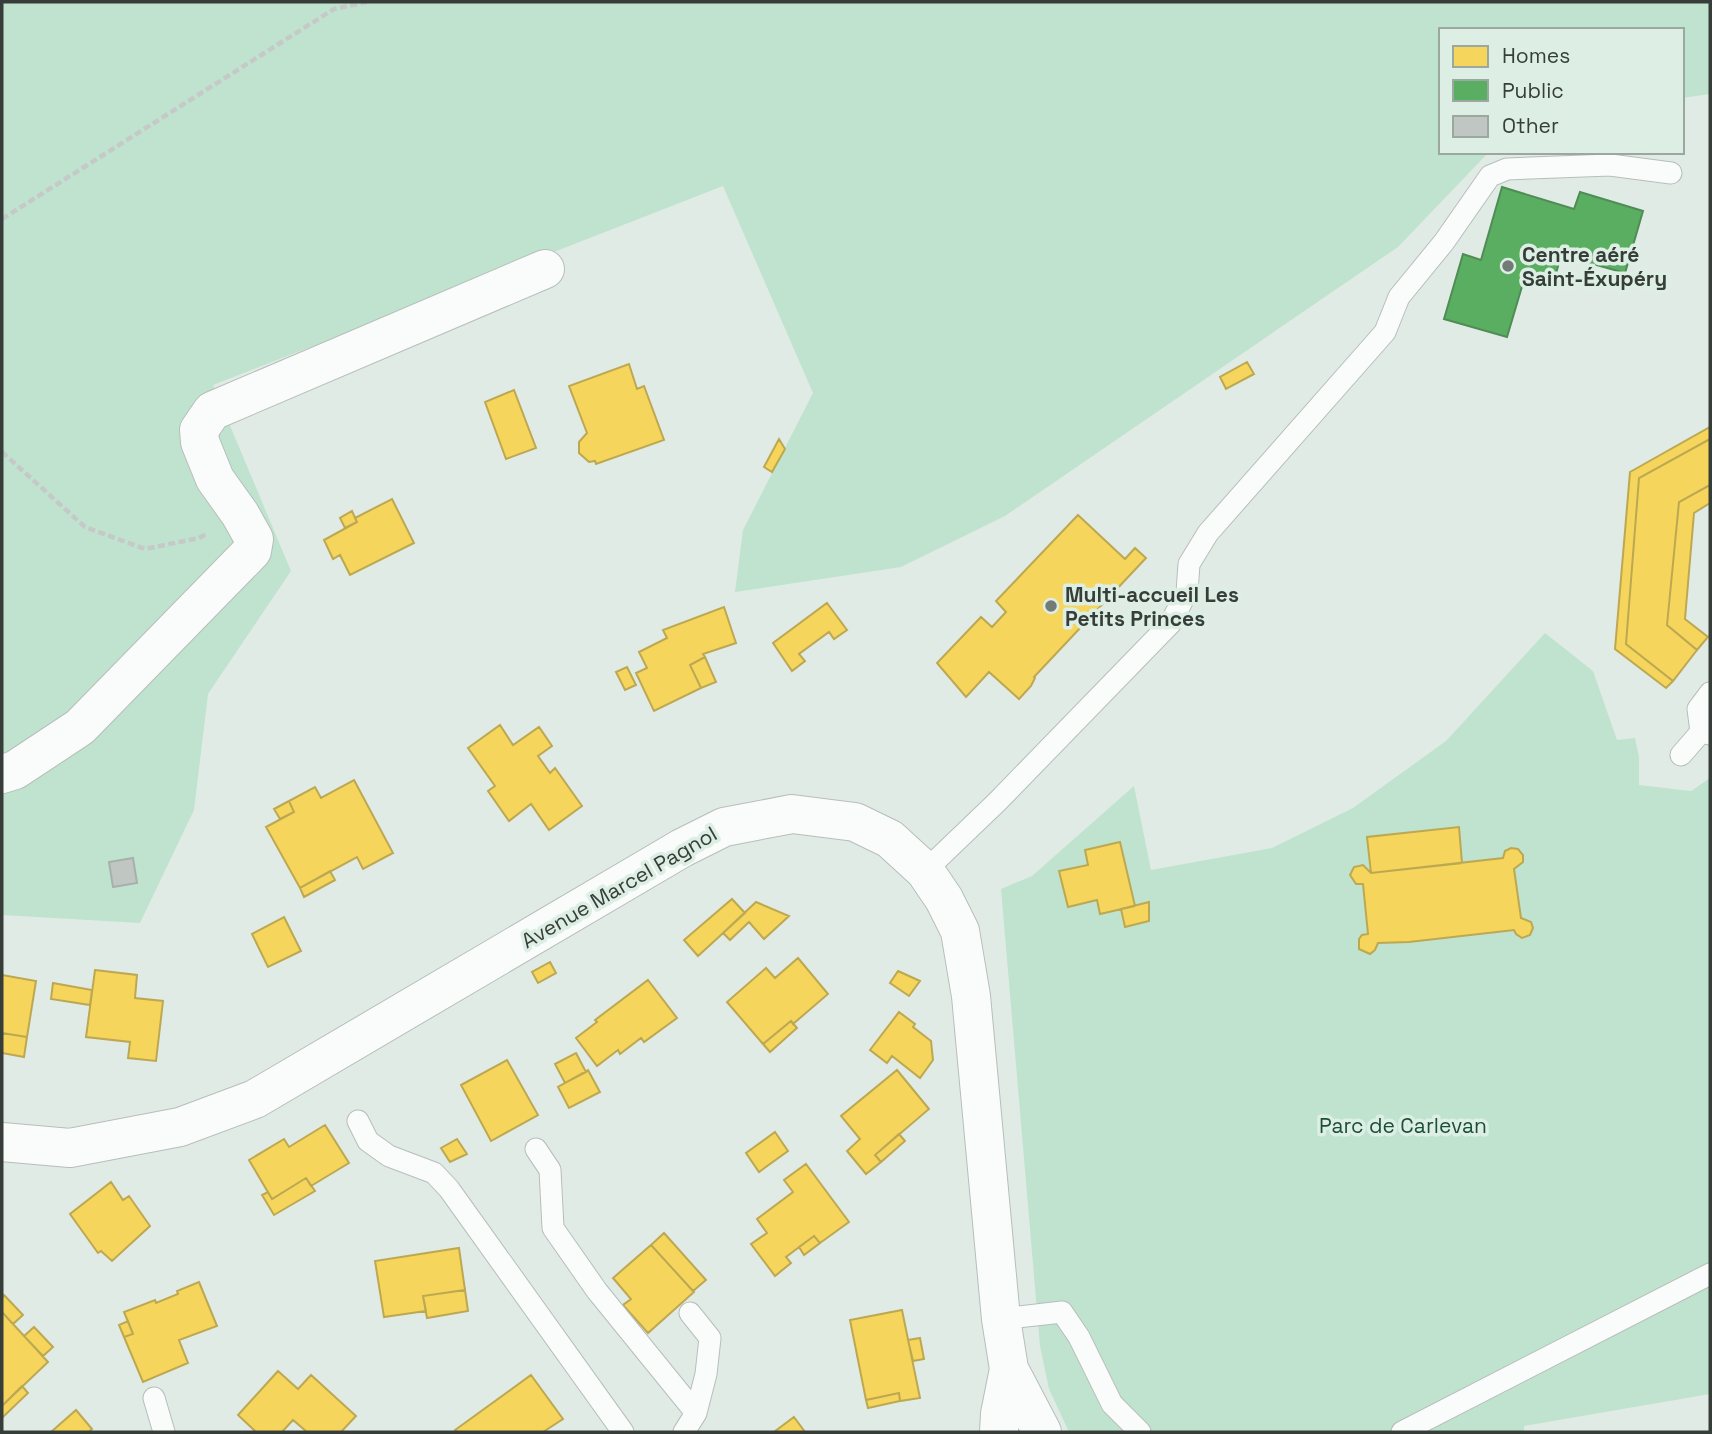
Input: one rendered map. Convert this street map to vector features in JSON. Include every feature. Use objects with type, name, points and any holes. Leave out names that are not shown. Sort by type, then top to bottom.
[{"type":"street","points":[[2,775],[15,770],[80,726],[252,551],[254,539],[215,479],[200,442],[199,430],[212,411],[545,269]]},
{"type":"street","name":"Avenue Marcel Pagnol","points":[[2,1142],[70,1148],[180,1127],[255,1099],[682,848],[724,827],[792,814],[855,821],[890,839],[925,871],[944,899],[960,931],[971,996],[1001,1319],[1009,1369],[1042,1432]]},
{"type":"street","name":"Avenue Marcel Pagnol","points":[[999,1432],[1009,1369]]},
{"type":"lane","points":[[925,871],[997,802],[1170,624],[1187,592],[1189,564],[1208,533],[1385,332],[1399,297],[1444,242],[1490,176],[1507,169],[1610,165],[1671,173]]},
{"type":"lane","points":[[1681,755],[1705,733],[1698,709],[1710,693]]},
{"type":"lane","points":[[358,1121],[368,1141],[389,1156],[434,1173],[449,1189],[623,1432]]},
{"type":"lane","points":[[536,1149],[550,1170],[553,1228],[597,1291],[696,1413]]},
{"type":"lane","points":[[1402,1432],[1710,1274]]},
{"type":"lane","points":[[1001,1319],[1062,1312],[1079,1337],[1112,1404],[1140,1432]]},
{"type":"lane","points":[[684,1432],[696,1413],[706,1374],[710,1338],[690,1313]]},
{"type":"lane","points":[[154,1398],[164,1432]]},
{"type":"path","points":[[2,219],[334,9],[367,2]]},
{"type":"path","points":[[2,452],[85,527],[145,549],[199,538],[240,514]]},
{"type":"green space","points":[[2,2],[1710,2],[1710,94],[1684,98],[1684,28],[1439,28],[1439,154],[1487,154],[1398,247],[1005,516],[901,567],[735,592],[743,530],[813,393],[723,186],[213,385],[291,571],[208,694],[194,810],[140,923],[2,915]]},
{"type":"green space","name":"Parc de Carlevan","points":[[1545,633],[1593,671],[1617,740],[1635,738],[1639,757],[1639,785],[1691,791],[1710,778],[1710,1394],[1524,1426],[1524,1432],[1069,1432],[1049,1389],[1040,1346],[1001,889],[1032,876],[1134,786],[1151,870],[1272,848],[1353,808],[1446,741]]},
{"type":"building: Homes","points":[[1247,362],[1254,374],[1226,389],[1220,377]]},
{"type":"building: Homes","points":[[629,364],[637,389],[644,386],[664,440],[596,464],[595,461],[589,462],[579,453],[579,442],[587,433],[569,386]]},
{"type":"building: Homes","points":[[514,390],[536,448],[506,459],[485,402]]},
{"type":"building: Homes","points":[[1710,427],[1710,439],[1639,478],[1626,644],[1673,681],[1666,688],[1615,649],[1630,472]]},
{"type":"building: Homes","points":[[779,439],[785,449],[772,472],[764,467]]},
{"type":"building: Homes","points":[[1710,439],[1710,485],[1679,502],[1667,625],[1697,650],[1673,681],[1626,644],[1639,478]]},
{"type":"building: Homes","points":[[1710,485],[1710,503],[1694,513],[1685,619],[1708,637],[1697,650],[1667,625],[1679,502]]},
{"type":"building: Homes","points":[[392,499],[414,543],[350,575],[340,555],[333,559],[324,540],[357,522],[355,518]]},
{"type":"building: Homes","points":[[352,511],[357,522],[345,528],[340,518]]},
{"type":"building: Homes","name":"Multi-accueil Les Petits Princes","points":[[1078,515],[1125,559],[1135,548],[1146,558],[1034,677],[1031,686],[1019,699],[989,672],[966,697],[937,663],[981,617],[992,627],[1006,612],[996,601]]},
{"type":"building: Homes","points":[[827,603],[847,630],[834,639],[829,632],[799,654],[805,661],[792,671],[773,643]]},
{"type":"building: Homes","points":[[724,607],[736,643],[703,654],[705,657],[690,665],[701,688],[654,711],[636,673],[647,668],[639,652],[667,638],[663,630]]},
{"type":"building: Homes","points":[[705,657],[716,682],[701,688],[690,665]]},
{"type":"building: Homes","points":[[627,667],[636,685],[625,690],[616,672]]},
{"type":"building: Homes","points":[[500,725],[513,745],[539,727],[552,746],[538,756],[550,773],[555,768],[582,806],[549,830],[531,804],[509,821],[488,791],[495,786],[468,748]]},
{"type":"building: Homes","points":[[354,780],[393,853],[363,869],[357,857],[300,888],[266,827],[294,812],[289,801],[315,787],[321,798]]},
{"type":"building: Homes","points":[[289,801],[294,812],[280,819],[274,809]]},
{"type":"building: Homes","points":[[1459,827],[1462,863],[1371,873],[1367,837]]},
{"type":"building: Homes","points":[[1120,842],[1135,906],[1100,914],[1097,900],[1068,907],[1059,871],[1088,865],[1085,850]]},
{"type":"building: Homes","points":[[1518,849],[1523,855],[1523,862],[1514,869],[1521,918],[1531,922],[1533,928],[1530,935],[1522,938],[1514,930],[1378,943],[1370,954],[1359,949],[1359,939],[1368,934],[1363,884],[1356,884],[1350,875],[1354,867],[1363,865],[1371,873],[1503,858],[1505,851]]},
{"type":"building: Homes","points":[[330,871],[335,880],[304,897],[300,888]]},
{"type":"building: Homes","points":[[732,899],[745,913],[698,956],[684,940]]},
{"type":"building: Homes","points":[[756,902],[789,916],[764,939],[749,922],[730,940],[723,933]]},
{"type":"building: Homes","points":[[1149,902],[1149,921],[1125,927],[1121,909]]},
{"type":"building: Homes","points":[[284,917],[301,951],[268,967],[252,934]]},
{"type":"building: Homes","points":[[798,958],[828,994],[793,1024],[791,1021],[763,1044],[727,1002],[766,968],[775,978]]},
{"type":"building: Homes","points":[[550,962],[556,973],[538,983],[532,972]]},
{"type":"building: Homes","points":[[95,970],[137,975],[135,998],[163,1001],[156,1061],[128,1058],[130,1042],[86,1037]]},
{"type":"building: Homes","points":[[898,971],[920,981],[909,996],[890,983]]},
{"type":"building: Homes","points":[[2,975],[36,981],[27,1037],[2,1033]]},
{"type":"building: Homes","points":[[648,980],[677,1018],[644,1042],[641,1038],[620,1054],[618,1050],[597,1066],[576,1038]]},
{"type":"building: Homes","points":[[53,983],[92,990],[90,1005],[51,999]]},
{"type":"building: Homes","points":[[899,1012],[931,1041],[933,1060],[920,1078],[892,1056],[887,1063],[870,1050]]},
{"type":"building: Homes","points":[[791,1021],[797,1028],[770,1052],[763,1044]]},
{"type":"building: Homes","points":[[2,1033],[27,1037],[24,1057],[2,1053]]},
{"type":"building: Homes","points":[[576,1053],[586,1072],[565,1083],[555,1064]]},
{"type":"building: Homes","points":[[507,1060],[538,1115],[491,1141],[461,1085]]},
{"type":"building: Homes","points":[[588,1070],[600,1092],[569,1108],[558,1087]]},
{"type":"building: Homes","points":[[897,1070],[929,1109],[875,1155],[881,1162],[866,1174],[847,1151],[860,1139],[841,1116]]},
{"type":"building: Homes","points":[[325,1125],[349,1163],[311,1186],[306,1178],[272,1199],[249,1160],[284,1139],[289,1147]]},
{"type":"building: Homes","points":[[775,1132],[788,1151],[759,1172],[746,1153]]},
{"type":"building: Homes","points":[[899,1134],[905,1141],[881,1162],[875,1155]]},
{"type":"building: Homes","points":[[457,1139],[467,1154],[450,1162],[441,1148]]},
{"type":"building: Homes","points":[[806,1164],[849,1222],[820,1243],[814,1236],[786,1257],[791,1263],[775,1276],[751,1244],[767,1233],[757,1219],[793,1192],[784,1180]]},
{"type":"building: Homes","points":[[306,1178],[315,1191],[274,1215],[262,1195],[268,1192],[272,1199]]},
{"type":"building: Homes","points":[[111,1182],[123,1200],[129,1196],[150,1226],[112,1261],[101,1251],[98,1253],[70,1214]]},
{"type":"building: Homes","points":[[664,1233],[706,1280],[693,1291],[651,1245]]},
{"type":"building: Homes","points":[[814,1236],[820,1243],[804,1255],[799,1247]]},
{"type":"building: Homes","points":[[651,1245],[694,1292],[648,1333],[623,1305],[631,1299],[613,1278]]},
{"type":"building: Homes","points":[[459,1248],[465,1290],[423,1296],[426,1311],[384,1317],[375,1261]]},
{"type":"building: Homes","points":[[199,1282],[217,1326],[179,1340],[188,1363],[143,1382],[124,1337],[133,1334],[124,1312],[155,1300],[156,1303]]},
{"type":"building: Homes","points":[[465,1290],[468,1311],[427,1318],[423,1296]]},
{"type":"building: Homes","points":[[4,1295],[23,1315],[13,1324],[2,1312]]},
{"type":"building: Homes","points":[[902,1310],[920,1398],[900,1401],[899,1393],[866,1400],[850,1320]]},
{"type":"building: Homes","points":[[2,1312],[48,1362],[2,1406]]},
{"type":"building: Homes","points":[[128,1321],[133,1334],[124,1337],[119,1325]]},
{"type":"building: Homes","points":[[34,1327],[53,1347],[43,1356],[24,1336]]},
{"type":"building: Homes","points":[[920,1338],[924,1359],[913,1361],[908,1340]]},
{"type":"building: Homes","points":[[278,1371],[298,1389],[311,1375],[356,1416],[341,1432],[307,1432],[293,1420],[282,1432],[256,1432],[238,1415]]},
{"type":"building: Homes","points":[[531,1375],[563,1419],[543,1432],[455,1430]]},
{"type":"building: Homes","points":[[22,1386],[28,1393],[2,1418],[2,1406]]},
{"type":"building: Homes","points":[[899,1393],[900,1401],[868,1408],[866,1400]]},
{"type":"building: Homes","points":[[76,1410],[92,1429],[89,1432],[51,1432]]},
{"type":"building: Homes","points":[[794,1417],[805,1432],[774,1432]]},
{"type":"building: Public","name":"Centre aéré Saint-Éxupéry","points":[[1502,187],[1574,209],[1580,192],[1643,211],[1625,273],[1561,255],[1554,281],[1526,273],[1507,337],[1444,319],[1463,254],[1481,260]]},
{"type":"building: Other","points":[[133,858],[137,883],[113,887],[109,862]]},
{"type":"place","name":"Centre aéré Saint-Éxupéry","points":[[1508,266]]},
{"type":"place","name":"Multi-accueil Les Petits Princes","points":[[1051,606]]}]
